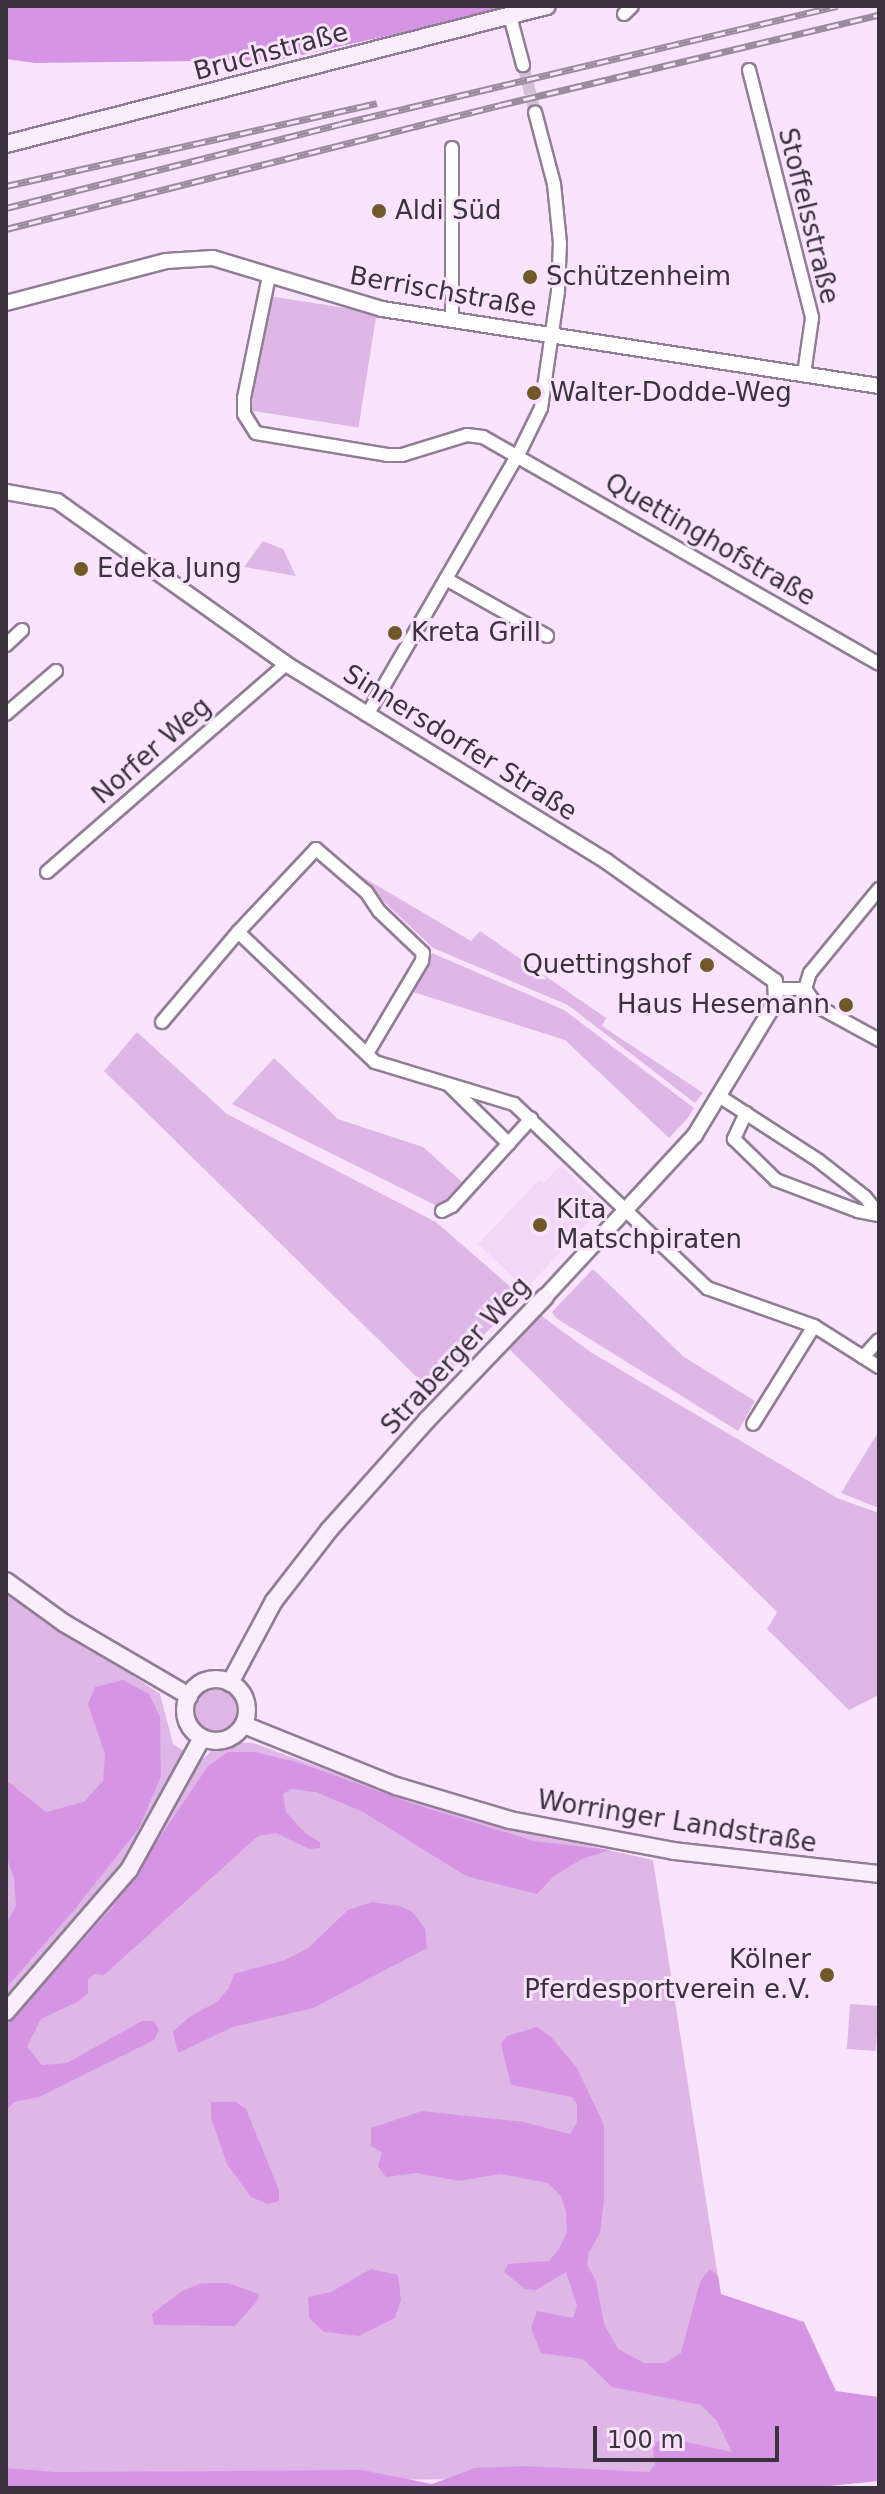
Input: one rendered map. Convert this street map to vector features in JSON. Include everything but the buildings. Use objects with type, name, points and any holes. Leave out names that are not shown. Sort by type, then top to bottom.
[{"type":"main road","name":"Bruchstraße","points":[[6,144],[547,6]]},
{"type":"main road","name":"Straberger Weg","points":[[230,1683],[274,1601],[329,1530],[427,1420],[545,1297]]},
{"type":"main road","points":[[6,1581],[64,1623],[189,1696]]},
{"type":"main road","points":[[211,1680],[230,1683],[244,1696],[247,1706],[244,1725],[230,1738],[221,1741],[202,1738],[187,1720],[189,1696],[194,1688],[211,1680]]},
{"type":"main road","name":"Worringer Landstraße","points":[[244,1725],[396,1786],[510,1820],[674,1851],[879,1874]]},
{"type":"main road","points":[[6,2012],[129,1870],[202,1738]]},
{"type":"street","points":[[510,16],[523,65]]},
{"type":"street","name":"Stoffelsstraße","points":[[749,70],[812,318],[804,374]]},
{"type":"street","points":[[367,715],[518,455],[541,408],[559,268],[559,211],[535,112]]},
{"type":"street","points":[[452,148],[452,321]]},
{"type":"street","name":"Berrischstraße","points":[[6,303],[184,257],[229,261],[382,309],[879,386]]},
{"type":"street","name":"Quettinghofstraße","points":[[269,276],[244,398],[244,414],[256,433],[387,455],[402,455],[467,435],[483,437],[879,664]]},
{"type":"street","name":"Sinnersdorfer Straße","points":[[6,492],[57,501],[286,664],[669,904],[767,973],[778,989]]},
{"type":"street","points":[[446,579],[547,636]]},
{"type":"street","points":[[6,645],[22,630]]},
{"type":"street","name":"Norfer Weg","points":[[47,872],[286,664]]},
{"type":"street","points":[[6,714],[56,671]]},
{"type":"street","points":[[162,1022],[238,932],[316,849],[366,892],[379,911],[423,953],[422,961],[368,1052]]},
{"type":"street","points":[[805,989],[810,973],[879,889]]},
{"type":"street","points":[[238,932],[368,1052],[375,1062],[506,1099],[531,1119],[707,1288],[814,1326],[879,1367]]},
{"type":"street","points":[[778,989],[805,989]]},
{"type":"street","name":"Straberger Weg","points":[[545,1297],[623,1209],[695,1135],[772,1009],[778,989]]},
{"type":"street","points":[[805,989],[817,1006],[879,1040]]},
{"type":"street","points":[[449,1085],[509,1144]]},
{"type":"street","points":[[719,1096],[819,1161],[865,1197],[879,1214]]},
{"type":"street","points":[[746,1113],[734,1139],[776,1180],[858,1211],[879,1214]]},
{"type":"street","points":[[442,1211],[452,1206],[531,1119]]},
{"type":"street","points":[[753,1424],[814,1326]]},
{"type":"street","points":[[863,1357],[879,1340]]},
{"type":"shaded area","points":[[6,6],[521,6],[279,60],[35,63],[6,59]]},
{"type":"shaded area","points":[[269,296],[377,313],[359,428],[251,411]]},
{"type":"shaded area","points":[[263,541],[283,549],[296,576],[244,567]]},
{"type":"shaded area","points":[[349,869],[471,941],[480,931],[606,1018],[602,1026],[703,1093],[695,1103],[568,1005],[433,948]]},
{"type":"shaded area","points":[[432,953],[564,1010],[694,1108],[669,1138],[565,1040],[410,991]]},
{"type":"shaded area","points":[[137,1032],[227,1114],[436,1222],[521,1296],[431,1391],[104,1071]]},
{"type":"shaded area","points":[[274,1058],[338,1119],[423,1147],[462,1182],[439,1207],[232,1104]]},
{"type":"shaded area","name":"Kita Matschpiraten","points":[[561,1165],[602,1207],[526,1289],[478,1244],[539,1180],[544,1183]]},
{"type":"shaded area","points":[[593,1269],[684,1357],[755,1401],[738,1431],[556,1318],[552,1312]]},
{"type":"shaded area","points":[[539,1314],[592,1353],[837,1498],[879,1513],[879,1695],[849,1710],[767,1629],[777,1612],[506,1346]]},
{"type":"shaded area","points":[[879,1431],[879,1508],[841,1493]]},
{"type":"shaded area","points":[[6,1591],[160,1694],[173,1744],[200,1762],[211,1751],[239,1742],[253,1743],[370,1786],[501,1826],[653,1860],[749,2476],[6,2484]]},
{"type":"shaded area","points":[[123,1680],[149,1694],[160,1717],[161,1776],[139,1828],[74,1910],[6,1988],[6,1924],[16,1906],[14,1878],[6,1856],[6,1780],[46,1812],[84,1802],[103,1781],[105,1754],[88,1704],[95,1687]]},
{"type":"shaded area","points":[[217,1689],[233,1695],[239,1711],[233,1727],[217,1733],[201,1727],[195,1711],[201,1695]]},
{"type":"shaded area","points":[[228,1752],[255,1752],[300,1763],[414,1804],[534,1841],[610,1850],[582,1859],[554,1876],[537,1894],[466,1876],[363,1812],[316,1792],[291,1789],[283,1794],[286,1812],[305,1833],[320,1842],[320,1848],[309,1849],[276,1833],[258,1836],[104,1975],[94,1974],[88,1980],[88,1993],[79,2001],[41,2019],[27,2047],[42,2065],[67,2063],[142,2021],[154,2021],[159,2030],[154,2040],[39,2097],[14,2102],[6,2111],[6,2026],[112,1908],[208,1766]]},
{"type":"shaded area","points":[[372,1902],[400,1906],[412,1912],[425,1928],[427,1948],[313,2008],[233,2027],[178,2053],[173,2032],[189,2017],[217,2002],[229,1988],[234,1974],[285,1960],[308,1948],[348,1910]]},
{"type":"shaded area","points":[[850,2004],[879,2006],[876,2051],[847,2049]]},
{"type":"shaded area","points":[[537,2027],[551,2037],[577,2068],[604,2125],[604,2199],[600,2233],[589,2252],[587,2265],[596,2281],[604,2324],[618,2349],[644,2363],[665,2363],[681,2353],[700,2282],[710,2269],[718,2276],[721,2294],[804,2322],[836,2391],[879,2397],[879,2481],[809,2488],[6,2488],[6,2468],[56,2472],[362,2470],[432,2484],[475,2468],[525,2466],[649,2472],[655,2465],[653,2450],[657,2441],[686,2442],[732,2452],[717,2421],[701,2405],[612,2387],[583,2359],[541,2353],[531,2328],[537,2311],[573,2318],[577,2306],[566,2272],[536,2290],[525,2289],[504,2272],[508,2264],[549,2261],[559,2249],[567,2232],[566,2212],[561,2196],[548,2183],[500,2174],[459,2181],[417,2173],[386,2177],[378,2166],[382,2152],[371,2146],[371,2128],[422,2111],[523,2122],[570,2134],[577,2122],[577,2104],[572,2097],[511,2085],[501,2044],[507,2036]]},
{"type":"shaded area","points":[[211,2102],[236,2102],[246,2109],[279,2190],[279,2201],[268,2204],[251,2197],[227,2164],[211,2118]]},
{"type":"shaded area","points":[[371,2269],[398,2275],[401,2300],[395,2318],[359,2336],[324,2332],[309,2318],[308,2297],[331,2292]]},
{"type":"shaded area","points":[[202,2283],[228,2283],[259,2294],[257,2301],[235,2326],[154,2325],[152,2314],[182,2291]]},
{"type":"waterway","points":[[103,6],[175,6]]},
{"type":"waterway","points":[[301,6],[328,6]]},
{"type":"tunnel","points":[[523,65],[535,112]]},
{"type":"railway","points":[[6,208],[340,124],[837,6]]},
{"type":"railway","points":[[6,229],[500,105],[879,15]]},
{"type":"railway","points":[[6,186],[377,103]]},
{"type":"place","name":"Aldi Süd","points":[[379,211]]},
{"type":"place","name":"Schützenheim","points":[[530,277]]},
{"type":"place","name":"Walter-Dodde-Weg","points":[[534,393]]},
{"type":"place","name":"Edeka Jung","points":[[81,569]]},
{"type":"place","name":"Kreta Grill","points":[[395,633]]},
{"type":"place","name":"Quettingshof","points":[[707,965]]},
{"type":"place","name":"Haus Hesemann","points":[[846,1005]]},
{"type":"place","name":"Kita Matschpiraten","points":[[540,1225]]},
{"type":"place","name":"Kölner Pferdesportverein e.V.","points":[[827,1975]]}]
